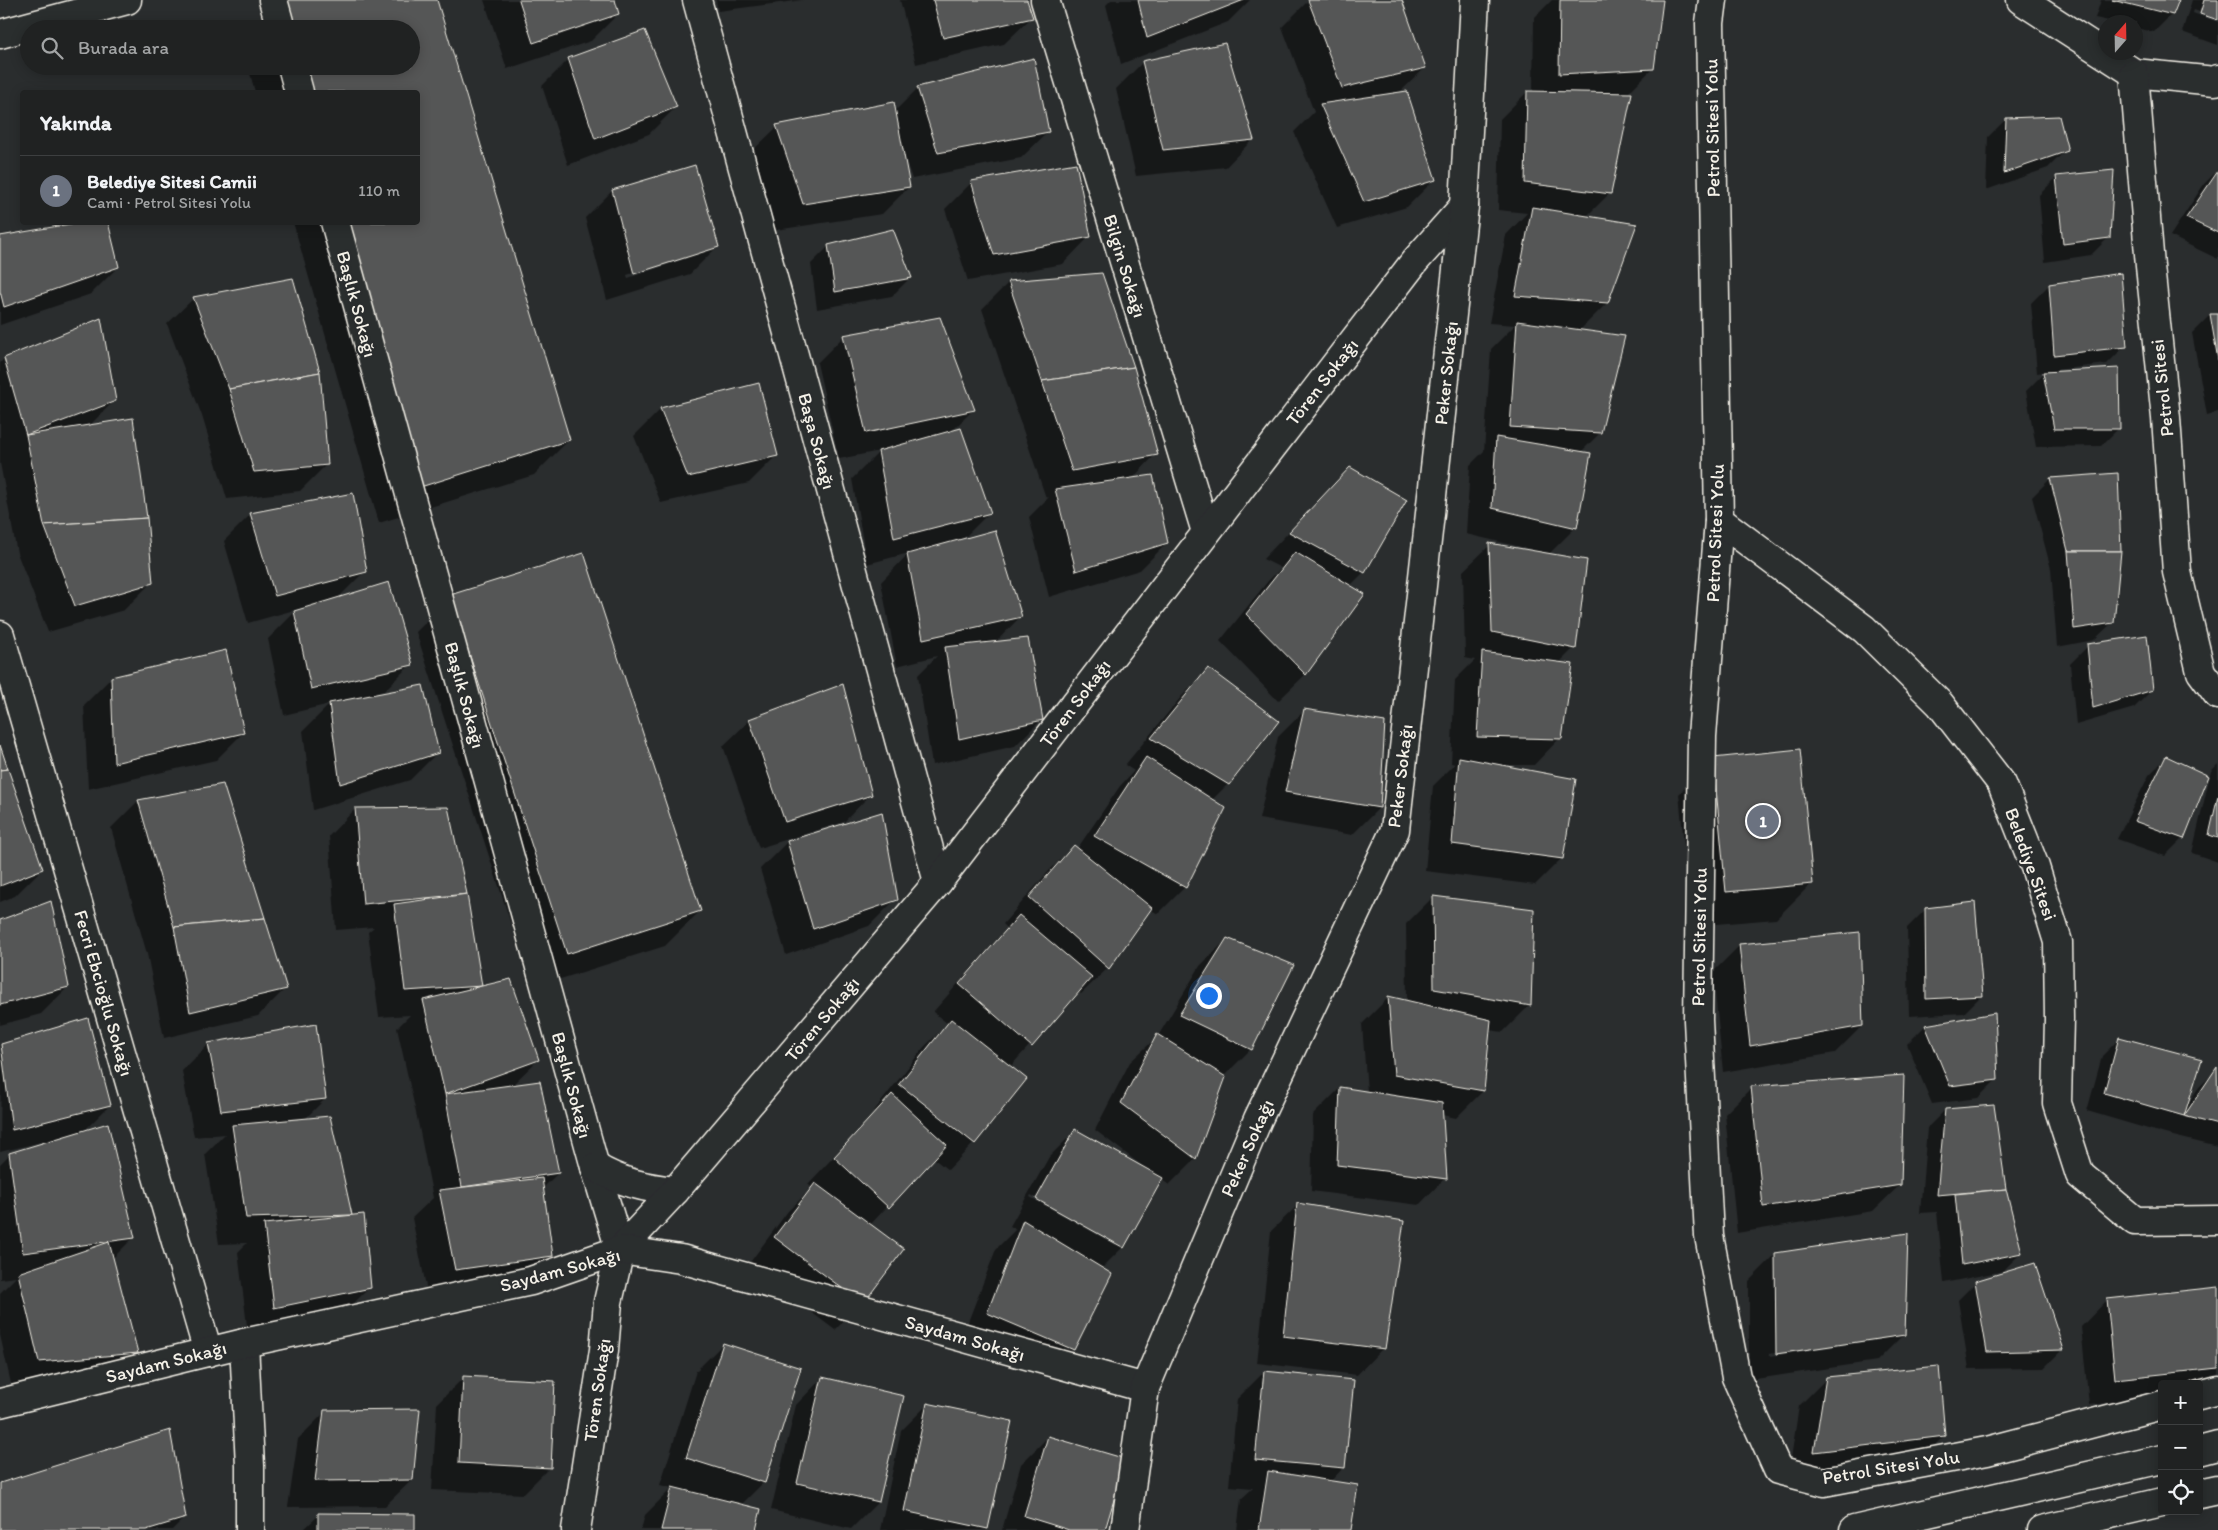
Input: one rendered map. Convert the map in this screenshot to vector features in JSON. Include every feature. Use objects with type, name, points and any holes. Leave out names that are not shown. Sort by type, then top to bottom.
[{"type":"street","points":[[53,20],[128,0]]},
{"type":"street","points":[[273,0],[279,20]]},
{"type":"street","name":"Başa Sokağı","points":[[697,0],[938,882]]},
{"type":"street","name":"Bilgin Sokağı","points":[[1045,0],[1206,532]]},
{"type":"street","name":"Peker Sokağı","points":[[1125,1530],[1144,1388],[1258,1119],[1395,830],[1464,206],[1475,0]]},
{"type":"street","name":"Petrol Sitesi Yolu","points":[[1713,0],[1710,23],[1719,520],[1702,736],[1698,1020],[1710,1236],[1736,1378],[1778,1470],[1824,1482],[1987,1450],[2158,1406]]},
{"type":"street","points":[[2021,0],[2134,73],[2215,81],[2218,79]]},
{"type":"street","points":[[0,34],[20,29]]},
{"type":"street","name":"Petrol Sitesi","points":[[2134,73],[2150,266],[2166,418],[2177,572],[2201,672],[2218,694]]},
{"type":"street","points":[[294,75],[298,90]]},
{"type":"street","name":"Tören Sokağı","points":[[576,1530],[604,1350],[608,1302],[620,1250],[675,1191],[938,882],[1415,261],[1464,206]]},
{"type":"street","name":"Başlık Sokağı","points":[[336,225],[595,1167],[620,1250]]},
{"type":"street","name":"Belediye Sitesi","points":[[1719,520],[1864,628],[1940,704],[2002,784],[2035,867],[2058,942],[2057,1103],[2080,1175],[2135,1221],[2218,1220]]},
{"type":"street","name":"Fecri Ebcioğlu Sokağı","points":[[0,635],[208,1352]]},
{"type":"street","points":[[595,1167],[621,1180],[644,1188],[675,1191]]},
{"type":"street","name":"Saydam Sokağı","points":[[0,1403],[244,1343],[531,1281],[620,1250],[681,1259],[1144,1388]]},
{"type":"street","points":[[244,1343],[250,1466],[250,1530]]},
{"type":"street","points":[[2203,1394],[2218,1390]]},
{"type":"street","points":[[2203,1449],[2218,1446]]},
{"type":"street","points":[[1854,1530],[2158,1460]]},
{"type":"street","points":[[2203,1492],[2218,1489]]},
{"type":"street","points":[[2042,1530],[2158,1503]]},
{"type":"building","points":[[284,0],[437,0],[570,440],[414,489],[338,225],[420,225],[420,90],[299,90],[295,75],[420,75],[420,20],[283,20]]},
{"type":"building","points":[[519,0],[615,0],[619,14],[533,43]]},
{"type":"building","points":[[933,0],[1027,0],[1033,18],[943,38]]},
{"type":"building","points":[[1138,0],[1244,0],[1147,38]]},
{"type":"building","points":[[1308,0],[1402,0],[1426,68],[1342,88]]},
{"type":"building","points":[[1560,0],[1663,0],[1654,69],[1559,74]]},
{"type":"building","points":[[2112,0],[2179,0],[2173,15]]},
{"type":"building","points":[[2204,0],[2218,0],[2218,20],[2200,14]]},
{"type":"building","points":[[645,30],[677,107],[595,139],[568,58]]},
{"type":"building","points":[[1225,43],[1254,140],[1163,150],[1142,61]]},
{"type":"building","points":[[1034,58],[1049,132],[938,153],[917,87]]},
{"type":"building","points":[[1407,91],[1436,180],[1364,202],[1320,104]]},
{"type":"building","points":[[1527,91],[1632,93],[1611,194],[1525,183]]},
{"type":"building","points":[[894,102],[910,187],[803,204],[776,125]]},
{"type":"building","points":[[2059,116],[2068,151],[2004,173],[2006,118]]},
{"type":"building","points":[[1076,163],[1091,237],[994,255],[971,181]]},
{"type":"building","points":[[695,165],[719,247],[634,274],[612,190]]},
{"type":"building","points":[[2114,170],[2110,238],[2063,244],[2056,176]]},
{"type":"building","points":[[2218,171],[2218,233],[2186,218]]},
{"type":"building","points":[[1532,207],[1637,224],[1608,303],[1515,296]]},
{"type":"building","points":[[64,225],[109,225],[119,267],[4,307],[0,291],[0,236]]},
{"type":"building","points":[[893,229],[912,278],[835,292],[828,245]]},
{"type":"building","points":[[1102,273],[1134,367],[1042,381],[1008,281]]},
{"type":"building","points":[[2121,273],[2127,347],[2054,355],[2049,284]]},
{"type":"building","points":[[293,278],[320,372],[229,389],[193,297]]},
{"type":"building","points":[[2210,314],[2218,314],[2218,360]]},
{"type":"building","points":[[940,317],[975,410],[866,433],[843,335]]},
{"type":"building","points":[[101,318],[116,401],[26,435],[4,358]]},
{"type":"building","points":[[1517,321],[1625,336],[1601,433],[1510,427]]},
{"type":"building","points":[[1134,367],[1158,455],[1072,471],[1042,381]]},
{"type":"building","points":[[2119,368],[2120,429],[2054,429],[2043,372]]},
{"type":"building","points":[[320,372],[328,465],[254,472],[229,389]]},
{"type":"building","points":[[759,383],[778,456],[688,477],[660,408]]},
{"type":"building","points":[[133,418],[147,518],[44,525],[26,435]]},
{"type":"building","points":[[961,428],[991,513],[894,538],[878,451]]},
{"type":"building","points":[[1496,437],[1591,453],[1577,528],[1492,508]]},
{"type":"building","points":[[1350,467],[1407,500],[1365,573],[1289,532]]},
{"type":"building","points":[[2118,473],[2121,551],[2068,551],[2050,478]]},
{"type":"building","points":[[1153,475],[1168,543],[1076,571],[1055,489]]},
{"type":"building","points":[[353,493],[367,572],[275,596],[250,513]]},
{"type":"building","points":[[147,518],[153,583],[75,606],[44,525]]},
{"type":"building","points":[[995,530],[1022,617],[923,639],[907,554]]},
{"type":"building","points":[[1489,543],[1587,560],[1576,649],[1492,632]]},
{"type":"building","points":[[2068,551],[2121,551],[2114,623],[2074,629]]},
{"type":"building","points":[[1295,552],[1365,594],[1306,675],[1246,614]]},
{"type":"building","points":[[584,553],[701,911],[567,954],[450,595]]},
{"type":"building","points":[[389,582],[413,665],[311,689],[294,611]]},
{"type":"building","points":[[2147,635],[2153,690],[2093,708],[2087,644]]},
{"type":"building","points":[[1028,638],[1043,720],[959,739],[945,647]]},
{"type":"building","points":[[226,650],[244,733],[114,763],[111,677]]},
{"type":"building","points":[[1482,652],[1573,664],[1562,739],[1477,737]]},
{"type":"building","points":[[1208,668],[1279,721],[1229,785],[1151,738]]},
{"type":"building","points":[[843,684],[872,795],[785,822],[749,719]]},
{"type":"building","points":[[423,685],[439,753],[340,784],[329,703]]},
{"type":"building","points":[[1304,709],[1385,722],[1380,808],[1285,792]]},
{"type":"building","points":[[0,745],[8,769],[0,770]]},
{"type":"building","points":[[1800,749],[1813,884],[1726,892],[1713,758]]},
{"type":"building","points":[[2166,756],[2209,776],[2184,839],[2134,821]]},
{"type":"building","points":[[1146,757],[1226,808],[1186,888],[1094,836]]},
{"type":"building","points":[[1459,757],[1576,779],[1563,859],[1452,844]]},
{"type":"building","points":[[8,769],[43,869],[0,886],[0,770]]},
{"type":"building","points":[[223,784],[265,918],[174,927],[138,800]]},
{"type":"building","points":[[2218,796],[2218,838],[2209,835]]},
{"type":"building","points":[[448,807],[467,894],[363,904],[355,808]]},
{"type":"building","points":[[882,812],[898,900],[813,929],[787,841]]},
{"type":"building","points":[[1074,845],[1152,908],[1109,969],[1029,897]]},
{"type":"building","points":[[467,894],[482,986],[405,991],[394,904]]},
{"type":"building","points":[[1433,896],[1534,909],[1531,1006],[1434,989]]},
{"type":"building","points":[[51,901],[69,987],[0,1005],[0,920]]},
{"type":"building","points":[[1975,902],[1983,996],[1926,999],[1925,908]]},
{"type":"building","points":[[1019,915],[1092,977],[1032,1047],[959,984]]},
{"type":"building","points":[[265,918],[287,989],[190,1012],[174,927]]},
{"type":"building","points":[[1860,932],[1863,1026],[1750,1046],[1739,944]]},
{"type":"building","points":[[1227,938],[1294,965],[1252,1050],[1179,1015]]},
{"type":"building","points":[[511,979],[539,1060],[445,1094],[423,1000]]},
{"type":"building","points":[[1388,996],[1491,1020],[1484,1091],[1394,1075]]},
{"type":"building","points":[[1995,1013],[1998,1080],[1950,1086],[1925,1025]]},
{"type":"building","points":[[88,1018],[111,1105],[12,1130],[1,1044]]},
{"type":"building","points":[[951,1019],[1027,1079],[975,1144],[899,1084]]},
{"type":"building","points":[[316,1024],[326,1099],[221,1111],[208,1043]]},
{"type":"building","points":[[1157,1034],[1226,1077],[1196,1159],[1121,1103]]},
{"type":"building","points":[[2119,1037],[2202,1059],[2184,1116],[2104,1093]]},
{"type":"building","points":[[2217,1067],[2218,1125],[2184,1116]]},
{"type":"building","points":[[1904,1075],[1901,1185],[1763,1207],[1751,1086]]},
{"type":"building","points":[[540,1081],[559,1173],[462,1187],[445,1094]]},
{"type":"building","points":[[1340,1087],[1442,1103],[1447,1179],[1337,1165]]},
{"type":"building","points":[[892,1094],[947,1145],[889,1208],[834,1157]]},
{"type":"building","points":[[1994,1105],[2006,1189],[1937,1195],[1945,1109]]},
{"type":"building","points":[[330,1116],[352,1215],[246,1218],[232,1125]]},
{"type":"building","points":[[108,1123],[135,1238],[23,1253],[9,1153]]},
{"type":"building","points":[[1075,1129],[1163,1178],[1124,1248],[1036,1199]]},
{"type":"building","points":[[542,1178],[553,1256],[455,1270],[439,1190]]},
{"type":"building","points":[[815,1183],[904,1249],[863,1304],[774,1237]]},
{"type":"building","points":[[2006,1189],[2022,1253],[1962,1265],[1955,1194]]},
{"type":"building","points":[[1297,1203],[1404,1221],[1385,1349],[1283,1336]]},
{"type":"building","points":[[364,1214],[371,1288],[274,1308],[264,1224]]},
{"type":"building","points":[[1023,1220],[1112,1274],[1074,1350],[987,1313]]},
{"type":"building","points":[[1908,1233],[1905,1335],[1776,1354],[1775,1253]]},
{"type":"building","points":[[109,1242],[138,1353],[39,1362],[18,1273]]},
{"type":"building","points":[[2035,1263],[2064,1350],[1987,1352],[1975,1281]]},
{"type":"building","points":[[2218,1287],[2218,1368],[2115,1379],[2107,1299]]},
{"type":"building","points":[[723,1343],[801,1368],[765,1483],[686,1458]]},
{"type":"building","points":[[1939,1366],[1945,1436],[1814,1452],[1826,1377]]},
{"type":"building","points":[[1264,1371],[1354,1380],[1345,1468],[1255,1460]]},
{"type":"building","points":[[463,1376],[555,1381],[551,1468],[459,1463]]},
{"type":"building","points":[[822,1377],[904,1396],[879,1502],[797,1483]]},
{"type":"building","points":[[927,1403],[1012,1421],[988,1529],[904,1511]]},
{"type":"building","points":[[420,1409],[413,1480],[315,1481],[324,1410]]},
{"type":"building","points":[[170,1430],[186,1518],[146,1530],[0,1530],[0,1483]]},
{"type":"building","points":[[1048,1436],[1126,1459],[1105,1530],[1069,1530],[1024,1516]]},
{"type":"building","points":[[1268,1471],[1358,1485],[1351,1530],[1259,1530]]},
{"type":"building","points":[[672,1487],[761,1509],[756,1530],[661,1530]]},
{"type":"building","points":[[318,1513],[415,1514],[415,1530],[318,1530]]},
{"type":"place","name":"Belediye Sitesi Camii","points":[[1763,821]]}]
